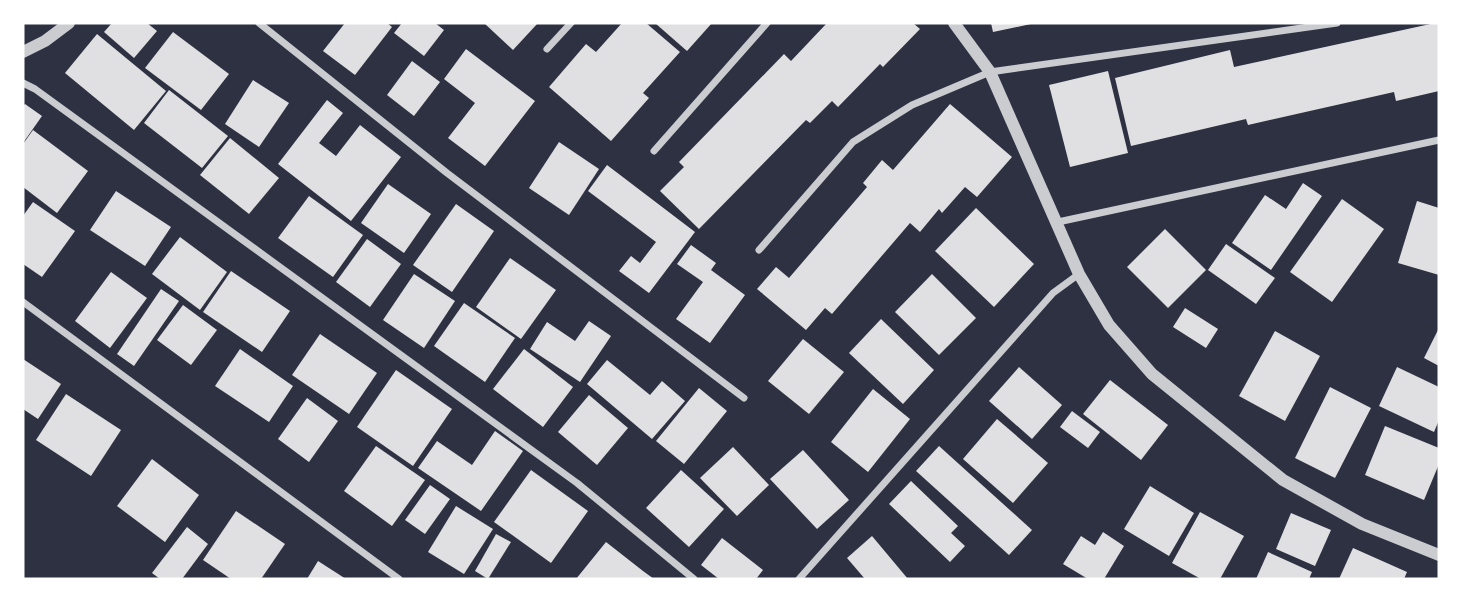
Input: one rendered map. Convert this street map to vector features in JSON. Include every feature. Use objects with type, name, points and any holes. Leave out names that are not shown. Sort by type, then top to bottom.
[{"type":"street","points":[[23,52],[45,41],[65,23]]},
{"type":"street","points":[[259,23],[447,173],[744,398]]},
{"type":"street","points":[[547,49],[571,23]]},
{"type":"street","points":[[654,150],[767,23]]},
{"type":"street","points":[[954,23],[990,72],[1079,274],[1109,325],[1152,374],[1283,480],[1362,524],[1439,555]]},
{"type":"street","points":[[759,250],[853,142],[912,105],[990,72],[1337,23]]},
{"type":"street","points":[[23,83],[46,97],[577,483],[694,579]]},
{"type":"street","points":[[1058,222],[1439,140]]},
{"type":"street","points":[[799,579],[1053,293],[1079,274]]},
{"type":"street","points":[[23,302],[399,579]]},
{"type":"building","points":[[112,23],[147,23],[157,31],[134,58],[104,32]]},
{"type":"building","points":[[345,23],[387,23],[392,27],[355,75],[323,51]]},
{"type":"building","points":[[402,23],[435,23],[444,30],[424,56],[394,33]]},
{"type":"building","points":[[484,23],[538,23],[513,50]]},
{"type":"building","points":[[622,23],[646,23],[680,52],[643,93],[649,98],[611,141],[549,87],[586,44],[596,52]]},
{"type":"building","points":[[655,23],[712,23],[687,51]]},
{"type":"building","points":[[827,23],[913,23],[920,29],[883,67],[880,64],[838,107],[832,101],[810,123],[806,120],[699,229],[660,191],[684,167],[679,162],[784,54],[791,61]]},
{"type":"building","points":[[991,23],[1030,23],[1031,24],[993,32]]},
{"type":"building","points":[[1439,23],[1439,91],[1396,101],[1394,92],[1248,125],[1246,119],[1131,146],[1115,78],[1230,50],[1234,67]]},
{"type":"building","points":[[173,32],[229,74],[201,110],[145,68]]},
{"type":"building","points":[[97,34],[166,91],[134,130],[65,73]]},
{"type":"building","points":[[466,49],[535,101],[485,166],[448,138],[475,103],[444,79]]},
{"type":"building","points":[[412,61],[440,82],[414,116],[387,95]]},
{"type":"building","points":[[1108,71],[1128,153],[1070,167],[1049,85]]},
{"type":"building","points":[[253,80],[289,103],[259,147],[225,124]]},
{"type":"building","points":[[169,90],[228,136],[202,168],[144,123]]},
{"type":"building","points":[[327,100],[343,113],[319,143],[336,156],[360,125],[401,157],[351,221],[278,164]]},
{"type":"building","points":[[25,104],[42,116],[23,143],[23,106]]},
{"type":"building","points":[[950,104],[1012,157],[977,197],[965,187],[942,213],[939,209],[920,232],[910,223],[832,314],[825,308],[806,330],[757,289],[776,267],[789,278],[867,187],[863,183],[882,160],[893,170]]},
{"type":"building","points":[[33,130],[88,171],[57,213],[23,187],[23,144]]},
{"type":"building","points":[[230,138],[279,178],[249,214],[200,175]]},
{"type":"building","points":[[559,142],[599,169],[569,215],[529,188]]},
{"type":"building","points":[[607,165],[695,232],[649,293],[619,271],[631,256],[640,263],[656,242],[588,191]]},
{"type":"building","points":[[1303,183],[1322,196],[1271,270],[1232,243],[1265,195],[1286,209]]},
{"type":"building","points":[[388,184],[431,214],[404,253],[361,223]]},
{"type":"building","points":[[116,191],[171,227],[145,266],[90,230]]},
{"type":"building","points":[[309,196],[363,235],[333,277],[278,238]]},
{"type":"building","points":[[1342,199],[1384,229],[1332,302],[1290,272]]},
{"type":"building","points":[[1417,201],[1439,208],[1439,275],[1398,263]]},
{"type":"building","points":[[33,202],[75,231],[42,277],[23,264],[23,216]]},
{"type":"building","points":[[456,204],[494,231],[452,292],[413,265]]},
{"type":"building","points":[[976,208],[1034,264],[994,307],[935,251]]},
{"type":"building","points":[[1165,229],[1206,270],[1168,308],[1127,267]]},
{"type":"building","points":[[180,237],[227,272],[200,310],[152,274]]},
{"type":"building","points":[[367,239],[401,264],[370,307],[336,282]]},
{"type":"building","points":[[1226,244],[1275,278],[1256,304],[1208,270]]},
{"type":"building","points":[[691,245],[716,263],[711,270],[745,295],[710,343],[676,319],[703,282],[677,264]]},
{"type":"building","points":[[510,258],[556,290],[521,339],[476,307]]},
{"type":"building","points":[[231,271],[290,311],[262,352],[203,312]]},
{"type":"building","points":[[111,272],[147,298],[110,348],[75,321]]},
{"type":"building","points":[[414,274],[455,301],[424,348],[383,320]]},
{"type":"building","points":[[932,274],[976,318],[939,355],[895,312]]},
{"type":"building","points":[[161,289],[179,301],[134,366],[117,354]]},
{"type":"building","points":[[464,303],[515,338],[485,382],[434,346]]},
{"type":"building","points":[[183,305],[217,330],[191,365],[157,340]]},
{"type":"building","points":[[1185,308],[1218,329],[1206,348],[1173,327]]},
{"type":"building","points":[[881,319],[934,370],[903,404],[849,353]]},
{"type":"building","points":[[589,321],[611,336],[580,382],[530,349],[547,322],[575,341]]},
{"type":"building","points":[[1439,328],[1439,366],[1424,358]]},
{"type":"building","points":[[1275,331],[1320,356],[1285,421],[1239,396]]},
{"type":"building","points":[[320,334],[377,373],[349,414],[292,375]]},
{"type":"building","points":[[803,339],[844,372],[809,414],[768,381]]},
{"type":"building","points":[[240,349],[293,386],[269,422],[215,386]]},
{"type":"building","points":[[524,349],[573,387],[543,427],[493,389]]},
{"type":"building","points":[[23,359],[61,384],[38,419],[23,409]]},
{"type":"building","points":[[607,360],[650,395],[662,381],[685,401],[652,439],[587,384]]},
{"type":"building","points":[[1019,367],[1062,405],[1032,439],[989,401]]},
{"type":"building","points":[[1397,367],[1439,387],[1439,420],[1434,432],[1379,406]]},
{"type":"building","points":[[396,370],[452,409],[413,466],[357,427]]},
{"type":"building","points":[[1110,380],[1168,425],[1141,460],[1083,414]]},
{"type":"building","points":[[1330,387],[1371,408],[1335,478],[1295,458]]},
{"type":"building","points":[[699,388],[727,411],[684,464],[656,441]]},
{"type":"building","points":[[873,389],[910,419],[868,472],[831,442]]},
{"type":"building","points":[[66,394],[121,430],[91,476],[36,440]]},
{"type":"building","points":[[589,395],[628,428],[597,465],[558,432]]},
{"type":"building","points":[[307,398],[338,421],[309,462],[278,439]]},
{"type":"building","points":[[1072,411],[1100,432],[1088,448],[1060,427]]},
{"type":"building","points":[[997,419],[1048,463],[1013,503],[963,459]]},
{"type":"building","points":[[1385,426],[1439,448],[1439,464],[1424,500],[1365,475]]},
{"type":"building","points":[[495,431],[523,451],[481,511],[418,468],[437,441],[472,465]]},
{"type":"building","points":[[376,446],[425,480],[392,526],[344,491]]},
{"type":"building","points":[[939,446],[1032,530],[1009,555],[916,471]]},
{"type":"building","points":[[733,447],[769,485],[737,516],[700,478]]},
{"type":"building","points":[[803,450],[849,500],[817,529],[770,479]]},
{"type":"building","points":[[152,459],[199,495],[165,542],[117,506]]},
{"type":"building","points":[[531,470],[588,511],[551,563],[494,522]]},
{"type":"building","points":[[681,470],[724,509],[689,547],[646,508]]},
{"type":"building","points":[[911,481],[958,526],[951,533],[965,546],[950,562],[889,504]]},
{"type":"building","points":[[430,485],[450,499],[425,534],[405,520]]},
{"type":"building","points":[[1150,486],[1194,513],[1169,556],[1124,529]]},
{"type":"building","points":[[456,506],[493,529],[464,574],[428,552]]},
{"type":"building","points":[[236,511],[285,544],[261,579],[231,579],[203,560]]},
{"type":"building","points":[[1200,512],[1244,536],[1220,579],[1201,579],[1172,563]]},
{"type":"building","points":[[1291,513],[1331,530],[1315,566],[1276,549]]},
{"type":"building","points":[[187,527],[208,544],[182,579],[160,579],[152,573]]},
{"type":"building","points":[[1103,532],[1124,546],[1104,579],[1088,579],[1063,564],[1081,536],[1095,545]]},
{"type":"building","points":[[496,534],[511,542],[488,579],[475,571]]},
{"type":"building","points":[[872,536],[908,579],[865,579],[847,558]]},
{"type":"building","points":[[722,538],[763,570],[756,579],[719,579],[701,565]]},
{"type":"building","points":[[606,542],[643,571],[654,579],[576,579]]},
{"type":"building","points":[[1353,548],[1407,572],[1404,579],[1339,579]]},
{"type":"building","points":[[1268,552],[1312,572],[1309,579],[1256,579]]},
{"type":"building","points":[[318,561],[346,579],[307,579]]}]
